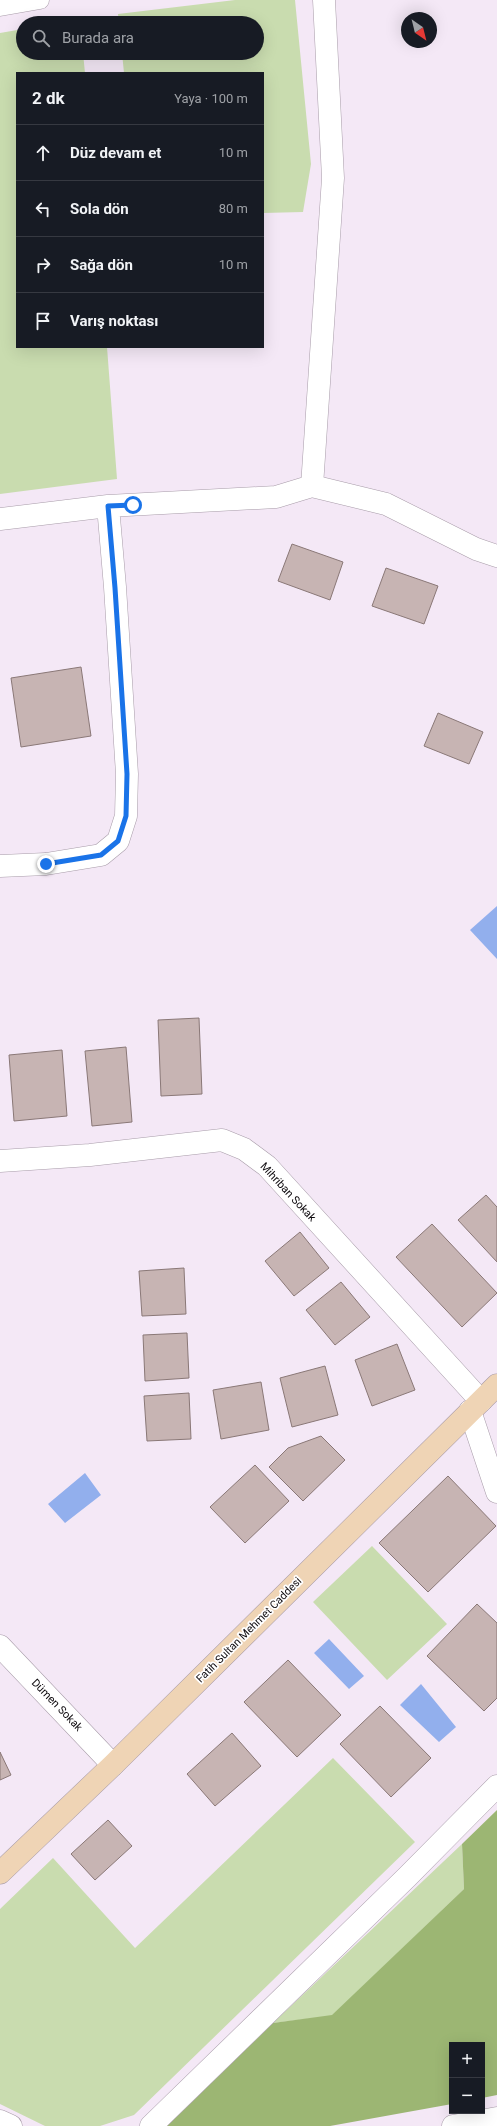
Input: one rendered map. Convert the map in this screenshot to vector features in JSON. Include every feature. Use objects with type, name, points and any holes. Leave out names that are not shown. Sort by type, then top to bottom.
[{"type":"street","points":[[312,486],[333,178],[324,0]]},
{"type":"street","points":[[0,519],[108,506],[276,497],[312,486],[386,504],[476,549],[497,556]]},
{"type":"street","points":[[0,866],[46,864],[101,855],[118,841],[126,816],[127,774],[108,506]]},
{"type":"street","name":"Mihriban Sokak","points":[[0,1161],[90,1155],[222,1140],[244,1149],[266,1166],[476,1406]]},
{"type":"street","name":"Fatih Sultan Mehmet Caddesi","points":[[0,1873],[113,1765],[497,1385]]},
{"type":"street","points":[[476,1406],[497,1492]]},
{"type":"street","name":"Dümen Sokak","points":[[0,1646],[113,1765]]},
{"type":"street","points":[[151,2126],[407,1878],[497,1786]]},
{"type":"street","points":[[453,2126],[497,2118]]},
{"type":"street","points":[[0,2121],[11,2126]]},
{"type":"lane","points":[[0,7],[40,0]]},
{"type":"green space","points":[[235,0],[295,0],[311,164],[303,212],[264,213],[264,72],[124,72],[123,60],[264,60],[264,16],[118,16],[118,14]]},
{"type":"green space","points":[[16,30],[16,60],[84,60],[85,72],[16,72],[16,348],[107,348],[117,479],[0,494],[0,33]]},
{"type":"green space","points":[[372,1546],[447,1624],[387,1680],[313,1602]]},
{"type":"green space","points":[[333,1758],[415,1842],[134,2115],[100,2126],[45,2126],[0,2104],[0,1909],[53,1858],[135,1948]]},
{"type":"green space","points":[[497,1810],[497,2095],[485,2097],[485,2042],[449,2042],[449,2105],[330,2126],[167,2126],[273,2023],[332,2015],[464,1889],[462,1844]]},
{"type":"green space","points":[[462,1844],[464,1889],[332,2016],[273,2023]]},
{"type":"water","points":[[497,906],[497,959],[470,930]]},
{"type":"water","points":[[85,1473],[101,1495],[65,1523],[48,1504]]},
{"type":"water","points":[[329,1639],[364,1676],[349,1689],[314,1653]]},
{"type":"water","points":[[421,1684],[456,1727],[439,1742],[400,1705]]},
{"type":"building","points":[[292,544],[343,562],[330,600],[278,581]]},
{"type":"building","points":[[386,568],[438,586],[424,624],[372,606]]},
{"type":"building","points":[[81,667],[91,736],[21,747],[11,678]]},
{"type":"building","points":[[438,713],[483,732],[469,764],[424,746]]},
{"type":"building","points":[[199,1018],[202,1094],[161,1096],[158,1020]]},
{"type":"building","points":[[126,1047],[132,1122],[92,1126],[85,1051]]},
{"type":"building","points":[[62,1050],[67,1116],[14,1121],[9,1055]]},
{"type":"building","points":[[486,1195],[497,1207],[497,1262],[458,1220]]},
{"type":"building","points":[[432,1224],[497,1293],[462,1327],[396,1257]]},
{"type":"building","points":[[300,1232],[329,1268],[294,1296],[265,1261]]},
{"type":"building","points":[[184,1268],[186,1314],[142,1316],[139,1271]]},
{"type":"building","points":[[341,1282],[370,1317],[335,1345],[306,1310]]},
{"type":"building","points":[[187,1333],[189,1378],[145,1381],[143,1335]]},
{"type":"building","points":[[397,1344],[415,1390],[372,1406],[355,1360]]},
{"type":"building","points":[[325,1366],[338,1415],[292,1427],[280,1378]]},
{"type":"building","points":[[261,1382],[269,1430],[221,1439],[213,1390]]},
{"type":"building","points":[[189,1393],[191,1439],[147,1441],[144,1396]]},
{"type":"building","points":[[321,1436],[345,1460],[303,1501],[269,1467],[288,1448]]},
{"type":"building","points":[[255,1465],[289,1501],[245,1543],[210,1507]]},
{"type":"building","points":[[448,1476],[496,1526],[428,1592],[379,1543]]},
{"type":"building","points":[[477,1604],[497,1623],[497,1698],[484,1711],[427,1656]]},
{"type":"building","points":[[288,1660],[341,1715],[297,1757],[244,1702]]},
{"type":"building","points":[[380,1706],[431,1758],[391,1797],[340,1744]]},
{"type":"building","points":[[232,1733],[261,1766],[215,1806],[187,1774]]},
{"type":"building","points":[[0,1752],[11,1775],[0,1780]]},
{"type":"building","points":[[108,1820],[132,1846],[95,1880],[71,1854]]},
{"type":"route","points":[[46,864],[101,855],[118,841],[126,816],[127,774],[108,506],[133,505]]}]
